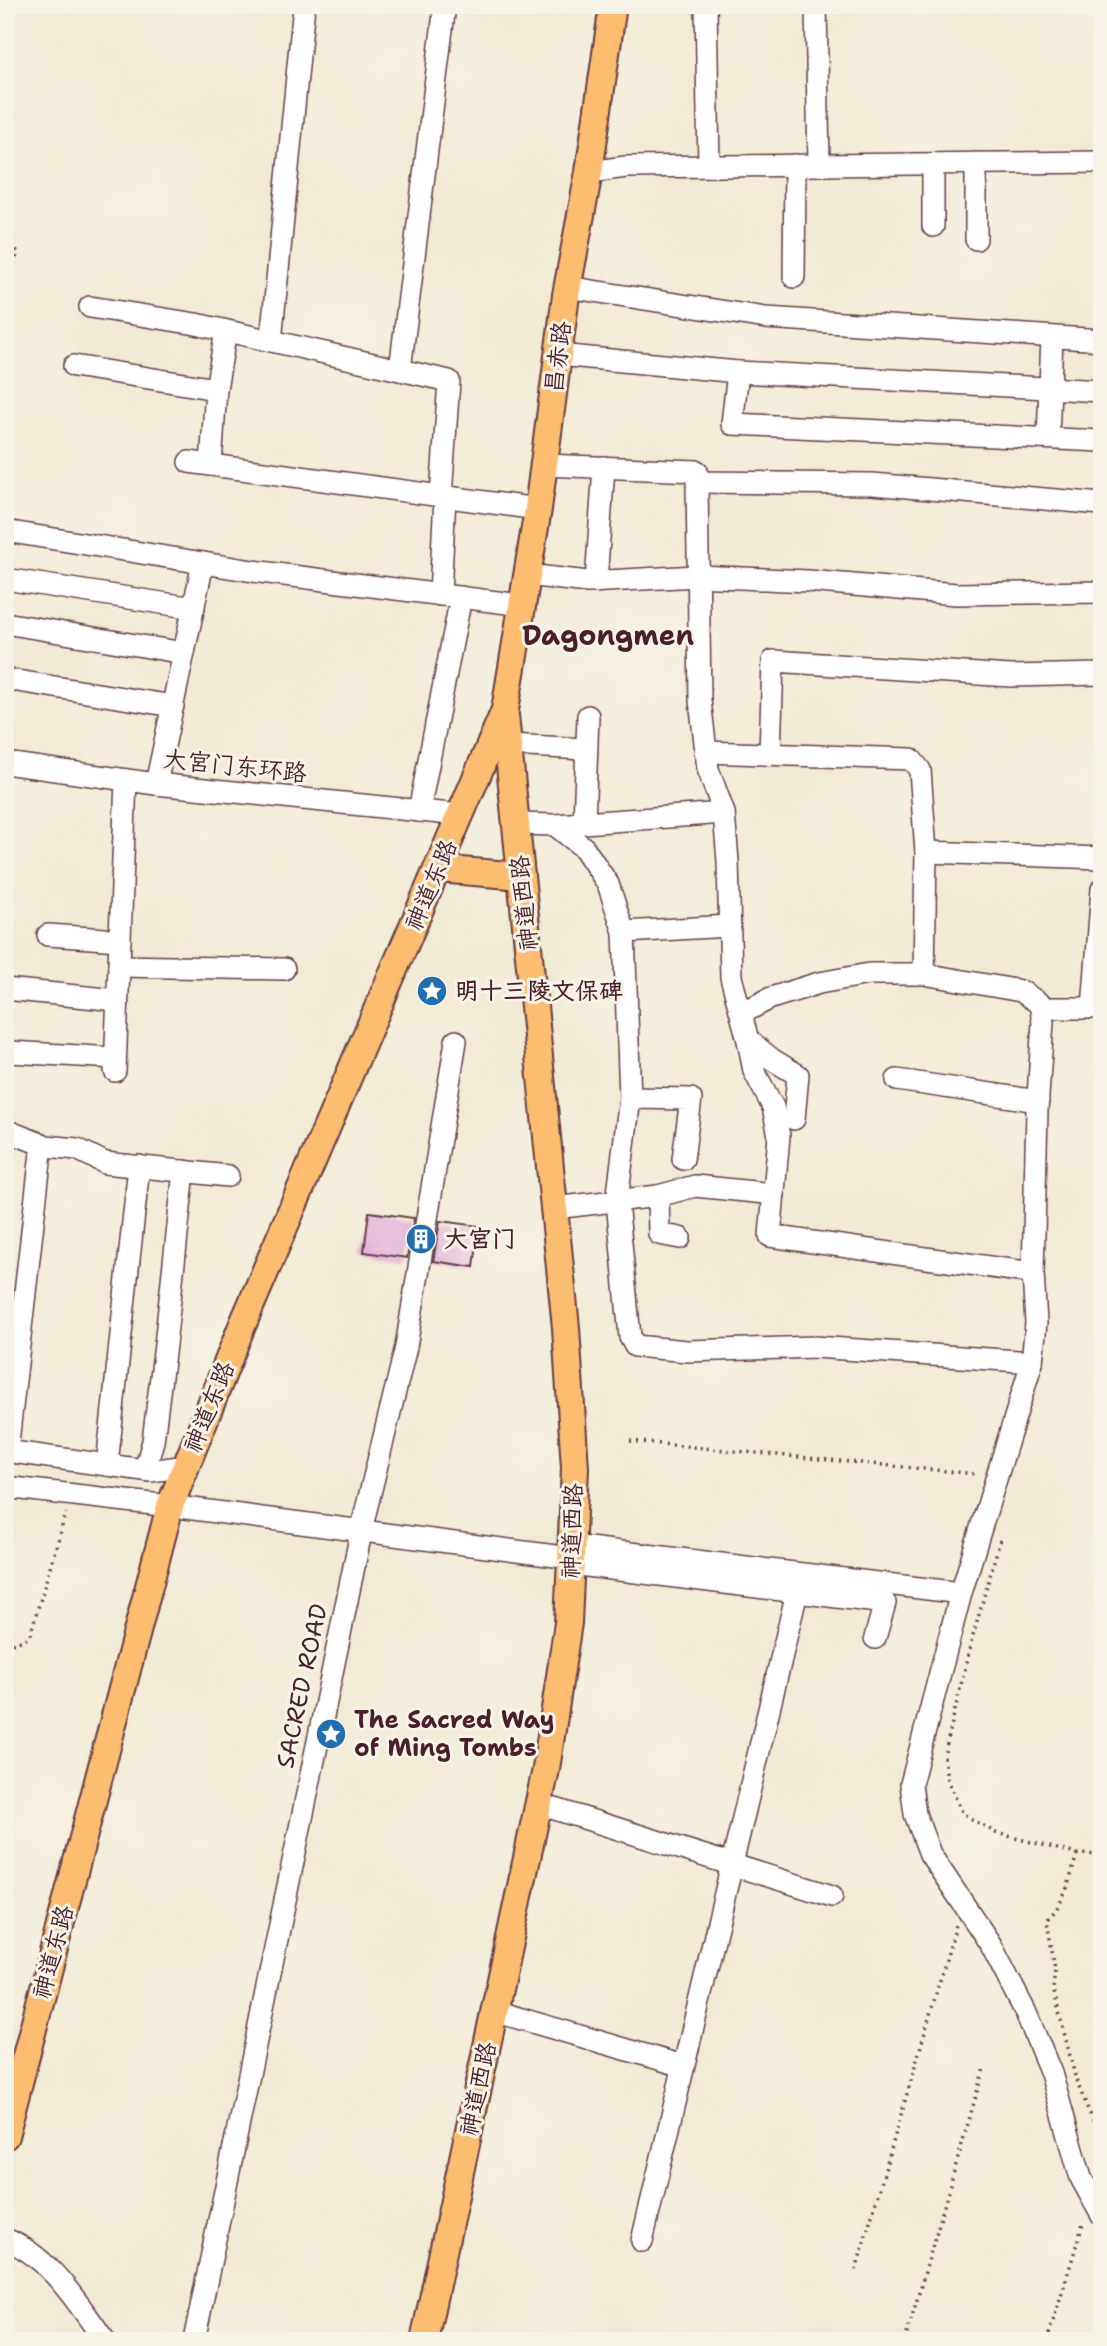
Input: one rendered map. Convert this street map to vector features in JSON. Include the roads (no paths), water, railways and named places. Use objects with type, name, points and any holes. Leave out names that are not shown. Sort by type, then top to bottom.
[{"type":"main road","name":"昌赤路","points":[[505,710],[544,465],[567,287],[589,172],[613,5]]},
{"type":"main road","name":"神道西路","points":[[424,2341],[539,1804],[568,1623],[575,1468],[566,1328],[505,710]]},
{"type":"main road","name":"神道东路","points":[[5,2136],[170,1506],[242,1326],[505,710]]},
{"type":"main road","points":[[438,869],[480,878],[521,876]]},
{"type":"street","points":[[271,341],[304,5]]},
{"type":"street","points":[[400,370],[445,5]]},
{"type":"street","points":[[706,5],[709,166]]},
{"type":"street","points":[[816,5],[819,165]]},
{"type":"street","points":[[589,172],[626,167],[1102,162]]},
{"type":"street","points":[[976,163],[976,239]]},
{"type":"street","points":[[933,164],[933,226]]},
{"type":"street","points":[[794,277],[795,165]]},
{"type":"street","points":[[567,287],[766,318],[1102,340]]},
{"type":"street","points":[[90,307],[226,331],[449,381],[443,497],[450,596],[419,811]]},
{"type":"street","points":[[211,465],[216,389],[226,331]]},
{"type":"street","points":[[1048,438],[1052,337]]},
{"type":"street","points":[[558,355],[738,372],[1102,391]]},
{"type":"street","points":[[74,366],[216,389]]},
{"type":"street","points":[[738,372],[732,425],[1102,441]]},
{"type":"street","points":[[189,462],[537,509]]},
{"type":"street","points":[[544,465],[697,471],[700,700],[705,752],[724,813],[731,977],[742,1013],[754,1071],[773,1107],[779,1136],[770,1236],[1033,1273]]},
{"type":"street","points":[[596,582],[604,467]]},
{"type":"street","points":[[697,482],[872,484],[1102,504]]},
{"type":"street","points":[[5,531],[203,563],[522,605]]},
{"type":"street","points":[[156,784],[203,563]]},
{"type":"street","points":[[527,575],[596,582],[697,576],[808,581],[956,594],[1102,592]]},
{"type":"street","points":[[5,579],[194,608]]},
{"type":"street","points":[[5,623],[184,653]]},
{"type":"street","points":[[771,754],[773,661],[1011,676],[1102,674]]},
{"type":"street","points":[[5,679],[173,706]]},
{"type":"street","points":[[584,823],[587,716]]},
{"type":"street","points":[[508,745],[586,750]]},
{"type":"street","points":[[705,752],[911,759],[920,771],[926,852],[924,974]]},
{"type":"street","name":"大宫门东环路","points":[[5,763],[156,784],[460,815]]},
{"type":"street","points":[[10,1052],[115,1065],[126,780]]},
{"type":"street","points":[[516,824],[555,825],[724,813]]},
{"type":"street","points":[[555,825],[584,848],[608,884],[624,932],[630,1098],[617,1201],[629,1337],[635,1346],[687,1351],[815,1347],[1032,1362]]},
{"type":"street","points":[[926,852],[1102,858]]},
{"type":"street","points":[[1041,1008],[1097,1008],[1102,889]]},
{"type":"street","points":[[624,932],[730,926]]},
{"type":"street","points":[[48,936],[120,940]]},
{"type":"street","points":[[119,966],[284,969]]},
{"type":"street","points":[[742,1013],[771,998],[819,983],[869,974],[924,974],[1021,991],[1040,1004],[1044,1022],[1038,1101],[1033,1273],[1036,1323],[1032,1362],[961,1593],[911,1784],[915,1814],[930,1853],[991,1945],[1026,2013],[1051,2073],[1081,2178],[1097,2208]]},
{"type":"street","points":[[5,989],[117,1000]]},
{"type":"street","points":[[748,1040],[798,1075],[794,1119]]},
{"type":"street","name":"SACRED ROAD","points":[[194,2341],[361,1532],[406,1347],[456,1041]]},
{"type":"street","points":[[897,1080],[1038,1101]]},
{"type":"street","points":[[630,1098],[691,1099],[683,1159]]},
{"type":"street","points":[[5,1130],[42,1144],[78,1149],[105,1163],[228,1176]]},
{"type":"street","points":[[42,1144],[6,1451],[145,1470],[186,1466]]},
{"type":"street","points":[[107,1465],[139,1166]]},
{"type":"street","points":[[145,1470],[153,1441],[162,1373],[184,1171]]},
{"type":"street","points":[[554,1208],[658,1196],[695,1186],[774,1194]]},
{"type":"street","points":[[658,1196],[659,1234],[680,1238]]},
{"type":"street","points":[[5,1488],[571,1556],[961,1593]]},
{"type":"street","points":[[571,1556],[797,1592],[885,1603],[875,1639]]},
{"type":"street","points":[[642,2241],[797,1592]]},
{"type":"street","points":[[539,1804],[832,1896]]},
{"type":"street","points":[[494,2011],[683,2066]]},
{"type":"street","points":[[5,2239],[17,2243],[43,2262],[106,2341]]},
{"type":"place","name":"明十三陵文保碑","points":[[432,991]]},
{"type":"place","name":"大宫门","points":[[421,1239]]},
{"type":"place","name":"The Sacred Way of Ming Tombs","points":[[331,1734]]},
{"type":"district","name":"Dagongmen","points":[[608,635]]}]
